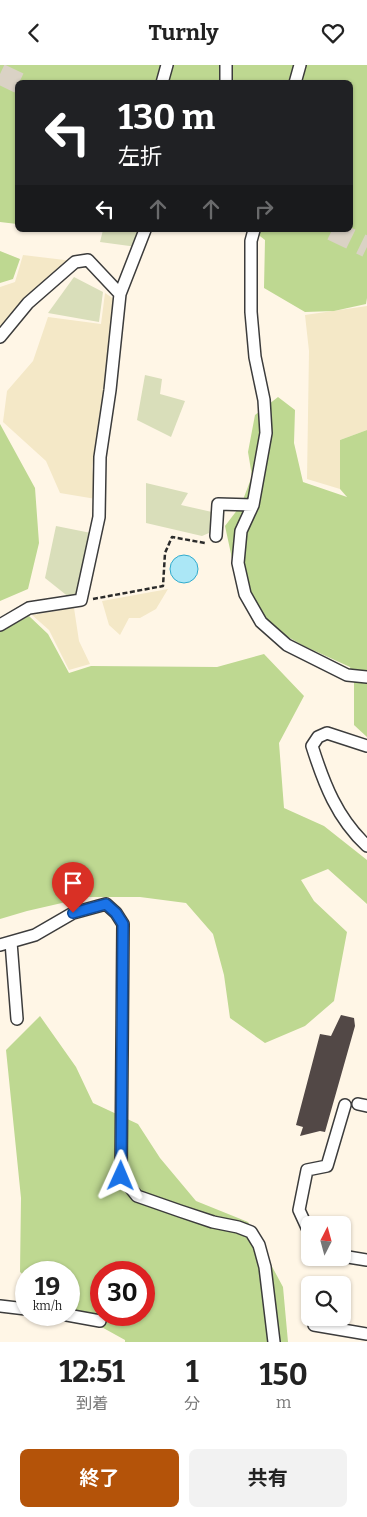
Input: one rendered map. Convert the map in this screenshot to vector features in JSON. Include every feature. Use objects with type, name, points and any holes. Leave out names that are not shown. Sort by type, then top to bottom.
[{"type":"street","points":[[163,80],[167,65]]},
{"type":"street","points":[[226,65],[226,80]]},
{"type":"street","points":[[297,80],[300,65]]},
{"type":"street","points":[[0,625],[29,609],[80,600],[99,517],[100,457],[110,390],[120,294],[144,232]]},
{"type":"street","points":[[251,234],[251,312],[255,357],[264,401],[266,433],[253,505],[241,531],[238,563],[245,594],[261,622],[288,645],[347,675],[367,677]]},
{"type":"street","points":[[0,337],[28,303],[75,262],[88,259],[120,294]]},
{"type":"street","points":[[216,536],[218,504],[253,505]]},
{"type":"street","points":[[367,746],[327,733],[318,737],[312,746],[322,779],[333,802],[345,822],[367,846]]},
{"type":"street","points":[[17,1019],[6,943],[35,935],[73,913],[106,904],[116,913],[123,924],[121,1176],[137,1195],[188,1214],[250,1232],[259,1245],[265,1267],[274,1342]]},
{"type":"street","points":[[302,1216],[299,1209],[307,1170],[327,1166],[345,1105]]},
{"type":"street","points":[[351,1257],[367,1260]]},
{"type":"street","points":[[0,1306],[15,1308]]},
{"type":"street","points":[[320,1326],[367,1334]]},
{"type":"path","points":[[80,600],[163,587],[165,553],[172,537],[205,543],[216,536]]},
{"type":"shaded area","points":[[23,255],[73,261],[41,283],[0,332],[0,287],[15,282]]},
{"type":"shaded area","points":[[105,293],[117,301],[92,467],[96,499],[60,493],[46,461],[3,422],[7,391],[33,361],[48,317],[101,324]]},
{"type":"shaded area","points":[[367,306],[367,430],[340,440],[340,489],[307,479],[309,351],[305,315]]},
{"type":"shaded area","points":[[168,589],[156,609],[140,618],[129,618],[120,635],[109,625],[102,601]]},
{"type":"shaded area","points":[[74,608],[79,641],[90,664],[69,670],[49,630],[32,615]]},
{"type":"green space","points":[[0,65],[367,65],[366,304],[334,311],[305,312],[264,288],[265,240],[255,232],[353,232],[353,80],[15,80],[15,224],[0,222]]},
{"type":"green space","points":[[102,232],[142,232],[137,247],[100,242]]},
{"type":"green space","points":[[0,251],[20,259],[13,279],[0,283]]},
{"type":"green space","points":[[74,277],[103,292],[99,322],[48,313]]},
{"type":"green space","points":[[145,375],[162,379],[160,394],[185,401],[171,437],[137,420]]},
{"type":"green space","points":[[278,397],[295,410],[294,443],[303,482],[347,497],[340,489],[340,440],[367,430],[367,737],[354,725],[354,683],[350,667],[304,646],[267,625],[239,591],[225,526],[241,505],[252,476],[248,452],[255,415]]},
{"type":"green space","points":[[0,424],[35,488],[39,543],[28,589],[0,601]]},
{"type":"green space","points":[[146,483],[188,493],[181,505],[212,512],[209,533],[202,536],[146,523]]},
{"type":"green space","points":[[56,526],[91,533],[77,598],[70,598],[45,578]]},
{"type":"green space","points":[[29,616],[48,634],[69,673],[91,666],[217,667],[264,654],[304,696],[279,743],[284,808],[324,826],[367,860],[367,904],[328,869],[301,880],[314,901],[347,932],[334,1001],[305,1026],[265,1043],[230,1018],[224,975],[213,934],[186,903],[140,897],[88,897],[0,919],[0,632]]},
{"type":"green space","points":[[40,1016],[76,1067],[93,1103],[138,1124],[160,1158],[196,1201],[248,1222],[283,1287],[288,1342],[125,1342],[125,1340],[100,1326],[155,1326],[155,1261],[90,1261],[90,1321],[80,1315],[80,1261],[20,1261],[21,1198],[6,1050]]},
{"type":"water","points":[[184,555],[194,559],[198,569],[194,579],[184,583],[174,579],[170,569],[174,559]]},
{"type":"building","points":[[341,1015],[354,1018],[355,1026],[325,1132],[320,1131],[300,1136],[303,1127],[296,1125],[320,1034],[331,1036]]},
{"type":"tunnel","points":[[0,74],[15,81]]},
{"type":"tunnel","points":[[336,232],[367,247]]},
{"type":"route","points":[[73,913],[106,904],[116,913],[123,924],[121,1176]]}]
